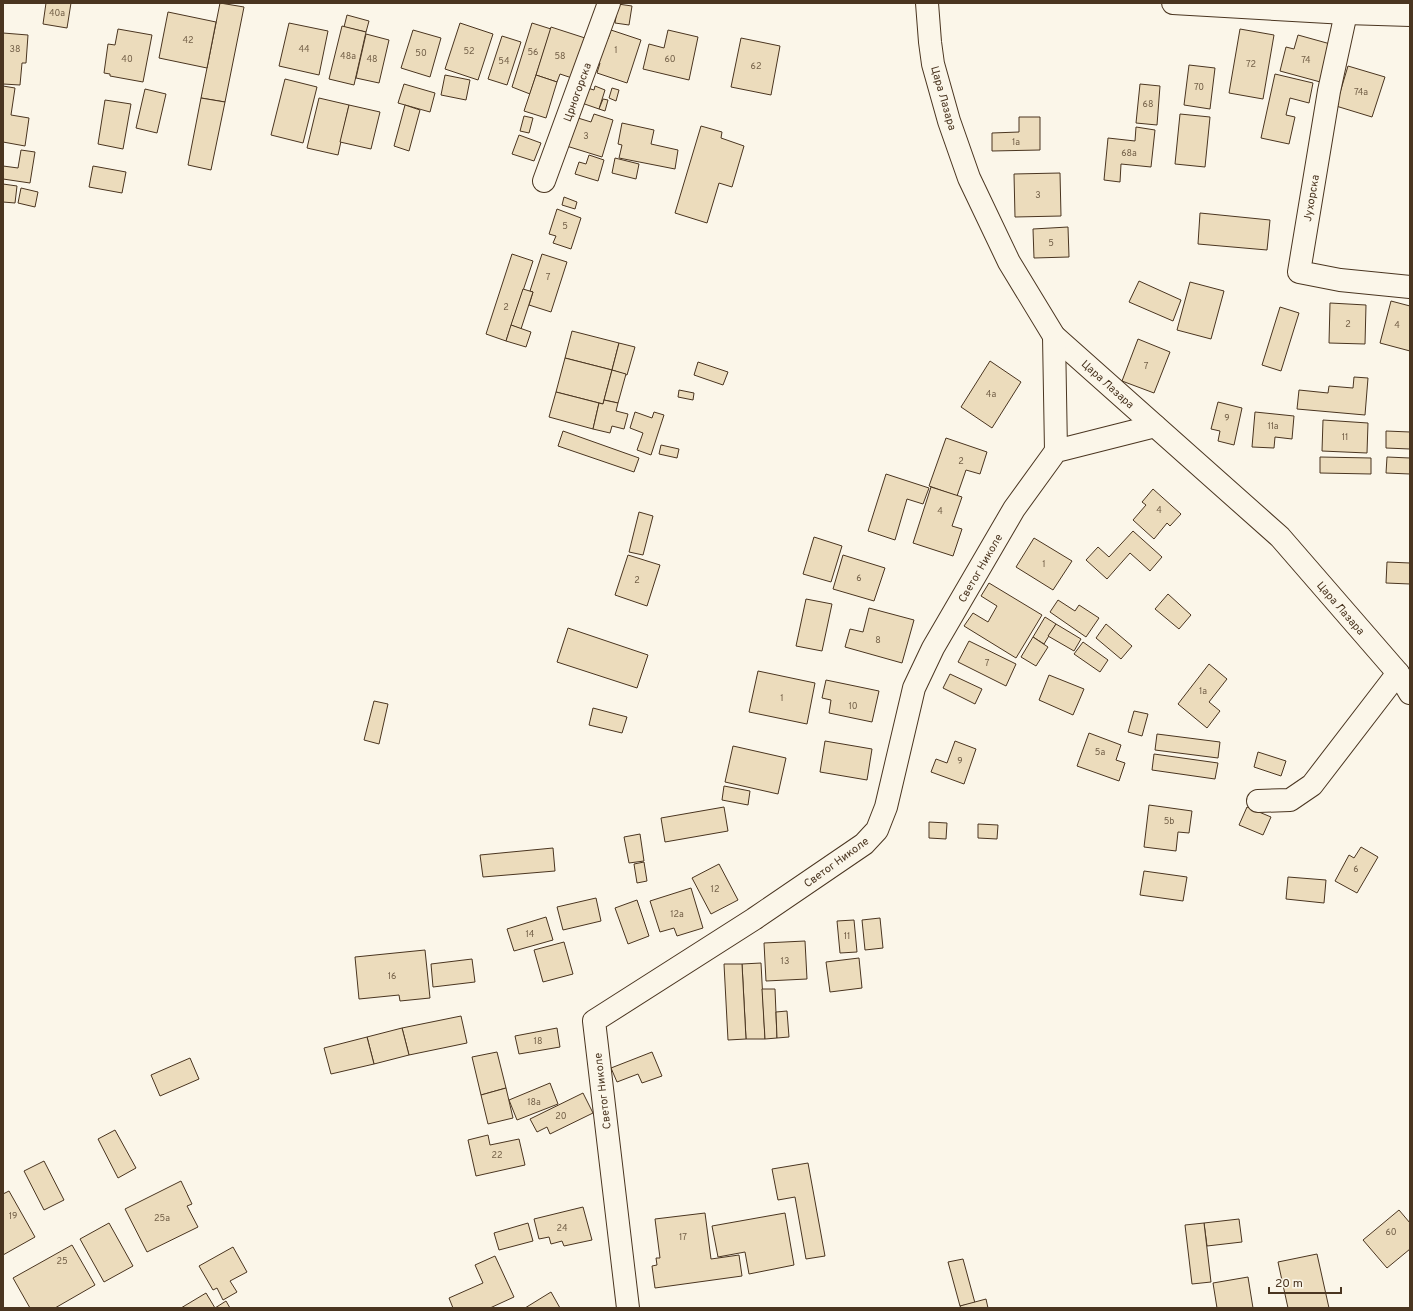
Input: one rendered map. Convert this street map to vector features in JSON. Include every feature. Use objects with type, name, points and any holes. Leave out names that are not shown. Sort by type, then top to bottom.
[{"type":"street","name":"Црногорска","points":[[544,181],[609,3]]},
{"type":"street","name":"Цара Лазара","points":[[928,3],[933,64],[949,121],[969,178],[1009,262],[1054,336],[1280,537],[1398,673],[1410,693]]},
{"type":"street","points":[[1174,3],[1346,13],[1410,15]]},
{"type":"street","name":"Јухорска","points":[[1346,13],[1329,91],[1299,272],[1340,280],[1410,287]]},
{"type":"street","points":[[1054,336],[1056,451],[1155,426]]},
{"type":"street","name":"Светог Николе","points":[[628,1308],[594,1021],[754,919],[864,844],[877,830],[886,807],[914,688],[933,648],[1014,509],[1056,451]]},
{"type":"street","points":[[1258,801],[1290,800],[1312,785],[1398,673]]},
{"type":"building","points":[[46,3],[71,3],[67,28],[43,24]]},
{"type":"building","points":[[220,3],[244,7],[225,102],[201,98]]},
{"type":"building","points":[[618,4],[632,6],[629,25],[615,23]]},
{"type":"building","points":[[168,12],[216,22],[207,68],[159,58]]},
{"type":"building","points":[[347,15],[369,21],[366,32],[344,27]]},
{"type":"building","points":[[289,23],[328,31],[319,75],[279,66]]},
{"type":"building","points":[[460,23],[493,34],[478,80],[445,69]]},
{"type":"building","points":[[532,23],[551,29],[530,94],[512,87]]},
{"type":"building","points":[[342,26],[366,32],[354,85],[329,79]]},
{"type":"building","points":[[551,27],[585,38],[572,78],[560,74],[557,82],[536,75]]},
{"type":"building","points":[[118,29],[152,35],[143,82],[110,76],[110,74],[104,73],[108,44],[115,45]]},
{"type":"building","points":[[1240,29],[1274,35],[1263,99],[1229,93]]},
{"type":"building","points":[[413,30],[441,38],[430,77],[401,68]]},
{"type":"building","points":[[611,30],[641,40],[627,83],[597,73],[600,63],[592,60],[600,37],[608,39]]},
{"type":"building","points":[[668,30],[698,37],[689,80],[643,69],[649,44],[664,48]]},
{"type":"building","points":[[3,33],[28,35],[26,63],[22,63],[20,85],[3,84]]},
{"type":"building","points":[[366,34],[389,40],[379,83],[356,78]]},
{"type":"building","points":[[1298,35],[1334,45],[1324,83],[1280,71],[1286,47],[1294,49]]},
{"type":"building","points":[[502,36],[521,42],[507,85],[488,79]]},
{"type":"building","points":[[741,38],[780,46],[771,95],[731,87]]},
{"type":"building","points":[[1189,65],[1215,68],[1210,109],[1184,105]]},
{"type":"building","points":[[1348,66],[1385,77],[1372,117],[1336,106]]},
{"type":"building","points":[[1275,74],[1313,83],[1309,103],[1290,98],[1286,115],[1295,117],[1289,144],[1261,138]]},
{"type":"building","points":[[445,75],[470,80],[466,100],[441,95]]},
{"type":"building","points":[[536,75],[557,82],[546,118],[524,111]]},
{"type":"building","points":[[285,79],[317,87],[303,143],[271,135]]},
{"type":"building","points":[[404,84],[435,93],[430,112],[398,103]]},
{"type":"building","points":[[1140,84],[1160,86],[1157,125],[1136,123]]},
{"type":"building","points":[[3,86],[15,88],[11,115],[29,118],[25,146],[3,142]]},
{"type":"building","points":[[581,86],[594,90],[595,86],[605,90],[599,109],[576,101]]},
{"type":"building","points":[[612,88],[619,90],[616,101],[609,98]]},
{"type":"building","points":[[145,89],[166,94],[157,133],[136,128]]},
{"type":"building","points":[[201,98],[225,102],[211,170],[188,165]]},
{"type":"building","points":[[319,98],[349,105],[338,155],[307,148]]},
{"type":"building","points":[[603,99],[608,100],[605,111],[599,109]]},
{"type":"building","points":[[105,100],[131,104],[123,149],[98,144]]},
{"type":"building","points":[[349,105],[380,112],[371,149],[340,142]]},
{"type":"building","points":[[405,105],[420,110],[409,151],[394,146]]},
{"type":"building","points":[[594,114],[613,120],[602,157],[560,144],[567,126],[575,128],[578,118],[591,122]]},
{"type":"building","points":[[1180,114],[1210,117],[1205,167],[1175,164]]},
{"type":"building","points":[[524,116],[533,118],[529,133],[520,131]]},
{"type":"building","points":[[1019,117],[1040,117],[1040,150],[992,151],[992,133],[1019,132]]},
{"type":"building","points":[[622,123],[654,130],[651,144],[678,150],[675,169],[619,158],[622,145],[618,144]]},
{"type":"building","points":[[701,126],[722,132],[721,138],[744,146],[732,187],[719,183],[707,223],[675,213]]},
{"type":"building","points":[[1136,127],[1155,130],[1151,167],[1121,164],[1120,182],[1104,180],[1108,138],[1135,141]]},
{"type":"building","points":[[519,135],[541,143],[534,161],[512,154]]},
{"type":"building","points":[[21,150],[35,152],[30,183],[3,179],[3,166],[18,168]]},
{"type":"building","points":[[589,155],[604,160],[598,181],[575,174],[579,162],[586,164]]},
{"type":"building","points":[[615,158],[639,164],[636,179],[612,173]]},
{"type":"building","points":[[93,166],[126,172],[122,193],[89,187]]},
{"type":"building","points":[[1060,173],[1061,216],[1015,217],[1014,174]]},
{"type":"building","points":[[3,184],[17,186],[15,203],[3,202]]},
{"type":"building","points":[[21,188],[38,192],[35,207],[18,203]]},
{"type":"building","points":[[564,197],[577,202],[575,209],[562,205]]},
{"type":"building","points":[[557,209],[581,218],[571,249],[553,243],[556,236],[549,234]]},
{"type":"building","points":[[1200,213],[1270,220],[1267,250],[1198,244]]},
{"type":"building","points":[[1068,227],[1069,257],[1034,258],[1033,229]]},
{"type":"building","points":[[512,254],[533,261],[506,341],[486,334]]},
{"type":"building","points":[[542,254],[567,262],[551,312],[529,305],[533,292],[530,291]]},
{"type":"building","points":[[1139,281],[1181,300],[1173,321],[1129,302]]},
{"type":"building","points":[[1190,282],[1224,291],[1211,339],[1177,330]]},
{"type":"building","points":[[523,289],[533,292],[521,329],[511,325]]},
{"type":"building","points":[[1391,301],[1410,306],[1410,351],[1380,343]]},
{"type":"building","points":[[1330,303],[1366,305],[1365,344],[1329,343]]},
{"type":"building","points":[[1280,307],[1299,313],[1281,371],[1262,365]]},
{"type":"building","points":[[511,325],[531,332],[526,347],[506,341]]},
{"type":"building","points":[[572,331],[619,343],[612,370],[565,358]]},
{"type":"building","points":[[1138,339],[1170,352],[1154,393],[1122,381]]},
{"type":"building","points":[[619,343],[635,347],[627,375],[612,370]]},
{"type":"building","points":[[565,358],[612,370],[603,404],[556,392]]},
{"type":"building","points":[[990,361],[1021,382],[992,428],[961,407]]},
{"type":"building","points":[[698,362],[728,372],[723,385],[694,375]]},
{"type":"building","points":[[612,370],[626,374],[618,403],[604,400]]},
{"type":"building","points":[[1354,377],[1368,378],[1365,415],[1297,409],[1299,390],[1328,393],[1329,386],[1353,388]]},
{"type":"building","points":[[679,390],[694,393],[693,400],[678,397]]},
{"type":"building","points":[[556,392],[599,403],[593,429],[549,417]]},
{"type":"building","points":[[604,400],[618,403],[616,411],[628,414],[624,429],[612,426],[610,433],[593,429],[599,403],[603,404]]},
{"type":"building","points":[[1218,402],[1242,408],[1234,445],[1218,441],[1220,431],[1211,429]]},
{"type":"building","points":[[635,412],[652,418],[654,412],[664,415],[651,455],[637,450],[643,433],[630,428]]},
{"type":"building","points":[[1255,412],[1294,416],[1292,439],[1275,437],[1274,448],[1252,447]]},
{"type":"building","points":[[1323,420],[1368,423],[1367,453],[1322,451]]},
{"type":"building","points":[[563,431],[639,458],[634,472],[558,446]]},
{"type":"building","points":[[1386,431],[1410,432],[1410,449],[1386,448]]},
{"type":"building","points":[[946,438],[987,452],[980,474],[966,470],[957,496],[929,486]]},
{"type":"building","points":[[661,445],[679,449],[677,458],[659,454]]},
{"type":"building","points":[[1320,457],[1371,458],[1371,474],[1320,473]]},
{"type":"building","points":[[1387,457],[1410,458],[1410,474],[1386,473]]},
{"type":"building","points":[[886,474],[929,488],[923,504],[907,499],[895,540],[868,531]]},
{"type":"building","points":[[931,487],[962,497],[952,526],[962,529],[953,556],[913,543]]},
{"type":"building","points":[[1153,489],[1181,514],[1170,526],[1167,523],[1154,539],[1133,520],[1146,505],[1142,502]]},
{"type":"building","points":[[639,512],[653,516],[643,555],[629,552]]},
{"type":"building","points":[[1133,531],[1162,557],[1150,571],[1130,553],[1107,579],[1086,560],[1098,547],[1109,557]]},
{"type":"building","points":[[814,537],[842,546],[831,582],[803,574]]},
{"type":"building","points":[[1034,538],[1072,561],[1053,590],[1016,567]]},
{"type":"building","points":[[628,555],[660,565],[647,606],[615,595]]},
{"type":"building","points":[[843,555],[885,568],[874,601],[833,589]]},
{"type":"building","points":[[1387,562],[1410,563],[1410,584],[1386,583]]},
{"type":"building","points":[[989,583],[1042,615],[1016,658],[964,626],[973,613],[988,622],[997,606],[981,596]]},
{"type":"building","points":[[1168,594],[1191,615],[1179,629],[1155,609]]},
{"type":"building","points":[[806,599],[832,604],[822,651],[796,646]]},
{"type":"building","points":[[1058,600],[1075,611],[1079,605],[1099,618],[1086,637],[1050,612]]},
{"type":"building","points":[[869,608],[914,620],[902,663],[845,647],[850,629],[863,632]]},
{"type":"building","points":[[1045,617],[1056,624],[1044,644],[1033,637]]},
{"type":"building","points":[[1056,624],[1081,639],[1074,651],[1048,636]]},
{"type":"building","points":[[1106,624],[1132,646],[1121,659],[1096,638]]},
{"type":"building","points":[[568,628],[648,655],[637,688],[557,662]]},
{"type":"building","points":[[1033,637],[1048,647],[1036,666],[1021,657]]},
{"type":"building","points":[[969,641],[1016,664],[1006,686],[958,662]]},
{"type":"building","points":[[1083,642],[1108,660],[1100,672],[1074,654]]},
{"type":"building","points":[[1209,664],[1227,679],[1209,702],[1220,711],[1207,728],[1178,704]]},
{"type":"building","points":[[758,671],[815,683],[807,724],[749,712]]},
{"type":"building","points":[[950,674],[982,689],[975,704],[943,688]]},
{"type":"building","points":[[1049,675],[1084,689],[1073,715],[1039,700]]},
{"type":"building","points":[[826,680],[879,691],[872,722],[829,713],[831,700],[822,698]]},
{"type":"building","points":[[374,701],[388,704],[379,744],[364,740]]},
{"type":"building","points":[[593,708],[627,717],[622,733],[589,725]]},
{"type":"building","points":[[1134,711],[1148,714],[1142,736],[1128,732]]},
{"type":"building","points":[[1089,733],[1121,745],[1116,760],[1125,763],[1119,781],[1077,766]]},
{"type":"building","points":[[1157,734],[1220,742],[1218,758],[1155,750]]},
{"type":"building","points":[[825,741],[872,749],[867,780],[820,772]]},
{"type":"building","points":[[955,741],[976,749],[964,784],[931,772],[936,759],[947,763]]},
{"type":"building","points":[[733,746],[786,758],[778,794],[725,782]]},
{"type":"building","points":[[1258,752],[1286,761],[1281,776],[1254,767]]},
{"type":"building","points":[[1154,754],[1218,763],[1215,779],[1152,770]]},
{"type":"building","points":[[724,786],[750,791],[748,805],[722,800]]},
{"type":"building","points":[[1149,805],[1192,811],[1189,833],[1178,832],[1176,851],[1144,847]]},
{"type":"building","points":[[724,807],[728,831],[665,842],[661,818]]},
{"type":"building","points":[[1247,807],[1271,817],[1263,835],[1239,825]]},
{"type":"building","points":[[929,822],[947,823],[946,839],[929,838]]},
{"type":"building","points":[[978,824],[998,825],[997,839],[978,838]]},
{"type":"building","points":[[640,834],[644,861],[629,863],[624,837]]},
{"type":"building","points":[[1361,847],[1378,857],[1357,893],[1335,881],[1349,855],[1354,858]]},
{"type":"building","points":[[553,848],[555,871],[483,877],[480,855]]},
{"type":"building","points":[[644,862],[647,881],[637,883],[634,864]]},
{"type":"building","points":[[719,864],[738,900],[711,914],[692,878]]},
{"type":"building","points":[[1144,871],[1187,877],[1183,901],[1140,895]]},
{"type":"building","points":[[1288,877],[1326,880],[1324,903],[1286,899]]},
{"type":"building","points":[[691,888],[703,928],[677,936],[674,928],[660,932],[650,901]]},
{"type":"building","points":[[596,898],[601,921],[563,930],[557,907]]},
{"type":"building","points":[[637,900],[649,936],[628,944],[615,908]]},
{"type":"building","points":[[546,917],[553,940],[514,951],[507,929]]},
{"type":"building","points":[[880,918],[883,948],[865,950],[862,920]]},
{"type":"building","points":[[854,920],[857,952],[840,953],[837,921]]},
{"type":"building","points":[[805,941],[807,979],[766,981],[764,943]]},
{"type":"building","points":[[564,942],[573,974],[543,982],[534,950]]},
{"type":"building","points":[[425,950],[430,998],[400,1001],[399,995],[359,999],[355,957]]},
{"type":"building","points":[[859,958],[862,988],[830,992],[826,962]]},
{"type":"building","points":[[472,959],[475,982],[433,987],[431,964]]},
{"type":"building","points":[[761,963],[765,1039],[746,1039],[742,964]]},
{"type":"building","points":[[724,964],[742,964],[746,1039],[728,1040]]},
{"type":"building","points":[[762,989],[775,989],[777,1038],[765,1039]]},
{"type":"building","points":[[787,1011],[789,1037],[777,1038],[776,1012]]},
{"type":"building","points":[[461,1016],[467,1043],[409,1055],[402,1028]]},
{"type":"building","points":[[402,1028],[409,1055],[374,1064],[367,1037]]},
{"type":"building","points":[[557,1028],[560,1047],[519,1054],[515,1036]]},
{"type":"building","points":[[367,1037],[374,1064],[331,1074],[324,1048]]},
{"type":"building","points":[[497,1052],[506,1088],[481,1095],[472,1057]]},
{"type":"building","points":[[652,1052],[662,1076],[642,1083],[638,1074],[617,1082],[611,1068]]},
{"type":"building","points":[[190,1058],[199,1079],[160,1096],[151,1075]]},
{"type":"building","points":[[550,1083],[558,1104],[517,1120],[509,1100]]},
{"type":"building","points":[[506,1088],[513,1118],[488,1124],[481,1095]]},
{"type":"building","points":[[583,1093],[593,1113],[550,1134],[547,1127],[537,1132],[530,1119]]},
{"type":"building","points":[[115,1130],[136,1168],[118,1178],[98,1139]]},
{"type":"building","points":[[488,1135],[490,1145],[519,1139],[525,1165],[476,1176],[468,1140]]},
{"type":"building","points":[[44,1161],[64,1200],[44,1210],[24,1171]]},
{"type":"building","points":[[808,1163],[825,1256],[806,1259],[795,1197],[778,1200],[772,1169]]},
{"type":"building","points":[[181,1181],[192,1204],[187,1206],[198,1227],[147,1252],[125,1209]]},
{"type":"building","points":[[9,1191],[35,1237],[3,1255],[3,1194]]},
{"type":"building","points":[[583,1207],[592,1240],[564,1246],[562,1241],[551,1244],[549,1237],[539,1239],[534,1219]]},
{"type":"building","points":[[1399,1210],[1410,1223],[1410,1249],[1387,1268],[1363,1240]]},
{"type":"building","points":[[705,1213],[711,1259],[739,1255],[742,1276],[655,1288],[652,1266],[657,1265],[656,1258],[660,1258],[655,1219]]},
{"type":"building","points":[[785,1213],[794,1265],[749,1274],[745,1252],[718,1257],[712,1226]]},
{"type":"building","points":[[1239,1219],[1242,1242],[1207,1246],[1204,1223]]},
{"type":"building","points":[[109,1223],[133,1266],[104,1282],[80,1239]]},
{"type":"building","points":[[528,1223],[533,1241],[499,1250],[494,1233]]},
{"type":"building","points":[[1204,1223],[1211,1282],[1192,1284],[1185,1225]]},
{"type":"building","points":[[72,1245],[95,1285],[55,1308],[30,1308],[13,1278]]},
{"type":"building","points":[[233,1247],[247,1272],[230,1281],[237,1292],[223,1300],[217,1288],[213,1290],[199,1266]]},
{"type":"building","points":[[1317,1254],[1329,1308],[1288,1308],[1278,1262]]},
{"type":"building","points":[[495,1256],[514,1297],[490,1308],[453,1308],[449,1298],[483,1283],[475,1265]]},
{"type":"building","points":[[963,1259],[975,1303],[960,1306],[948,1262]]},
{"type":"building","points":[[1248,1277],[1253,1308],[1217,1308],[1213,1283]]},
{"type":"building","points":[[551,1292],[560,1308],[525,1308]]},
{"type":"building","points":[[206,1293],[215,1308],[181,1308]]},
{"type":"building","points":[[986,1299],[988,1308],[961,1308],[960,1306]]},
{"type":"building","points":[[226,1301],[230,1308],[215,1308]]}]
